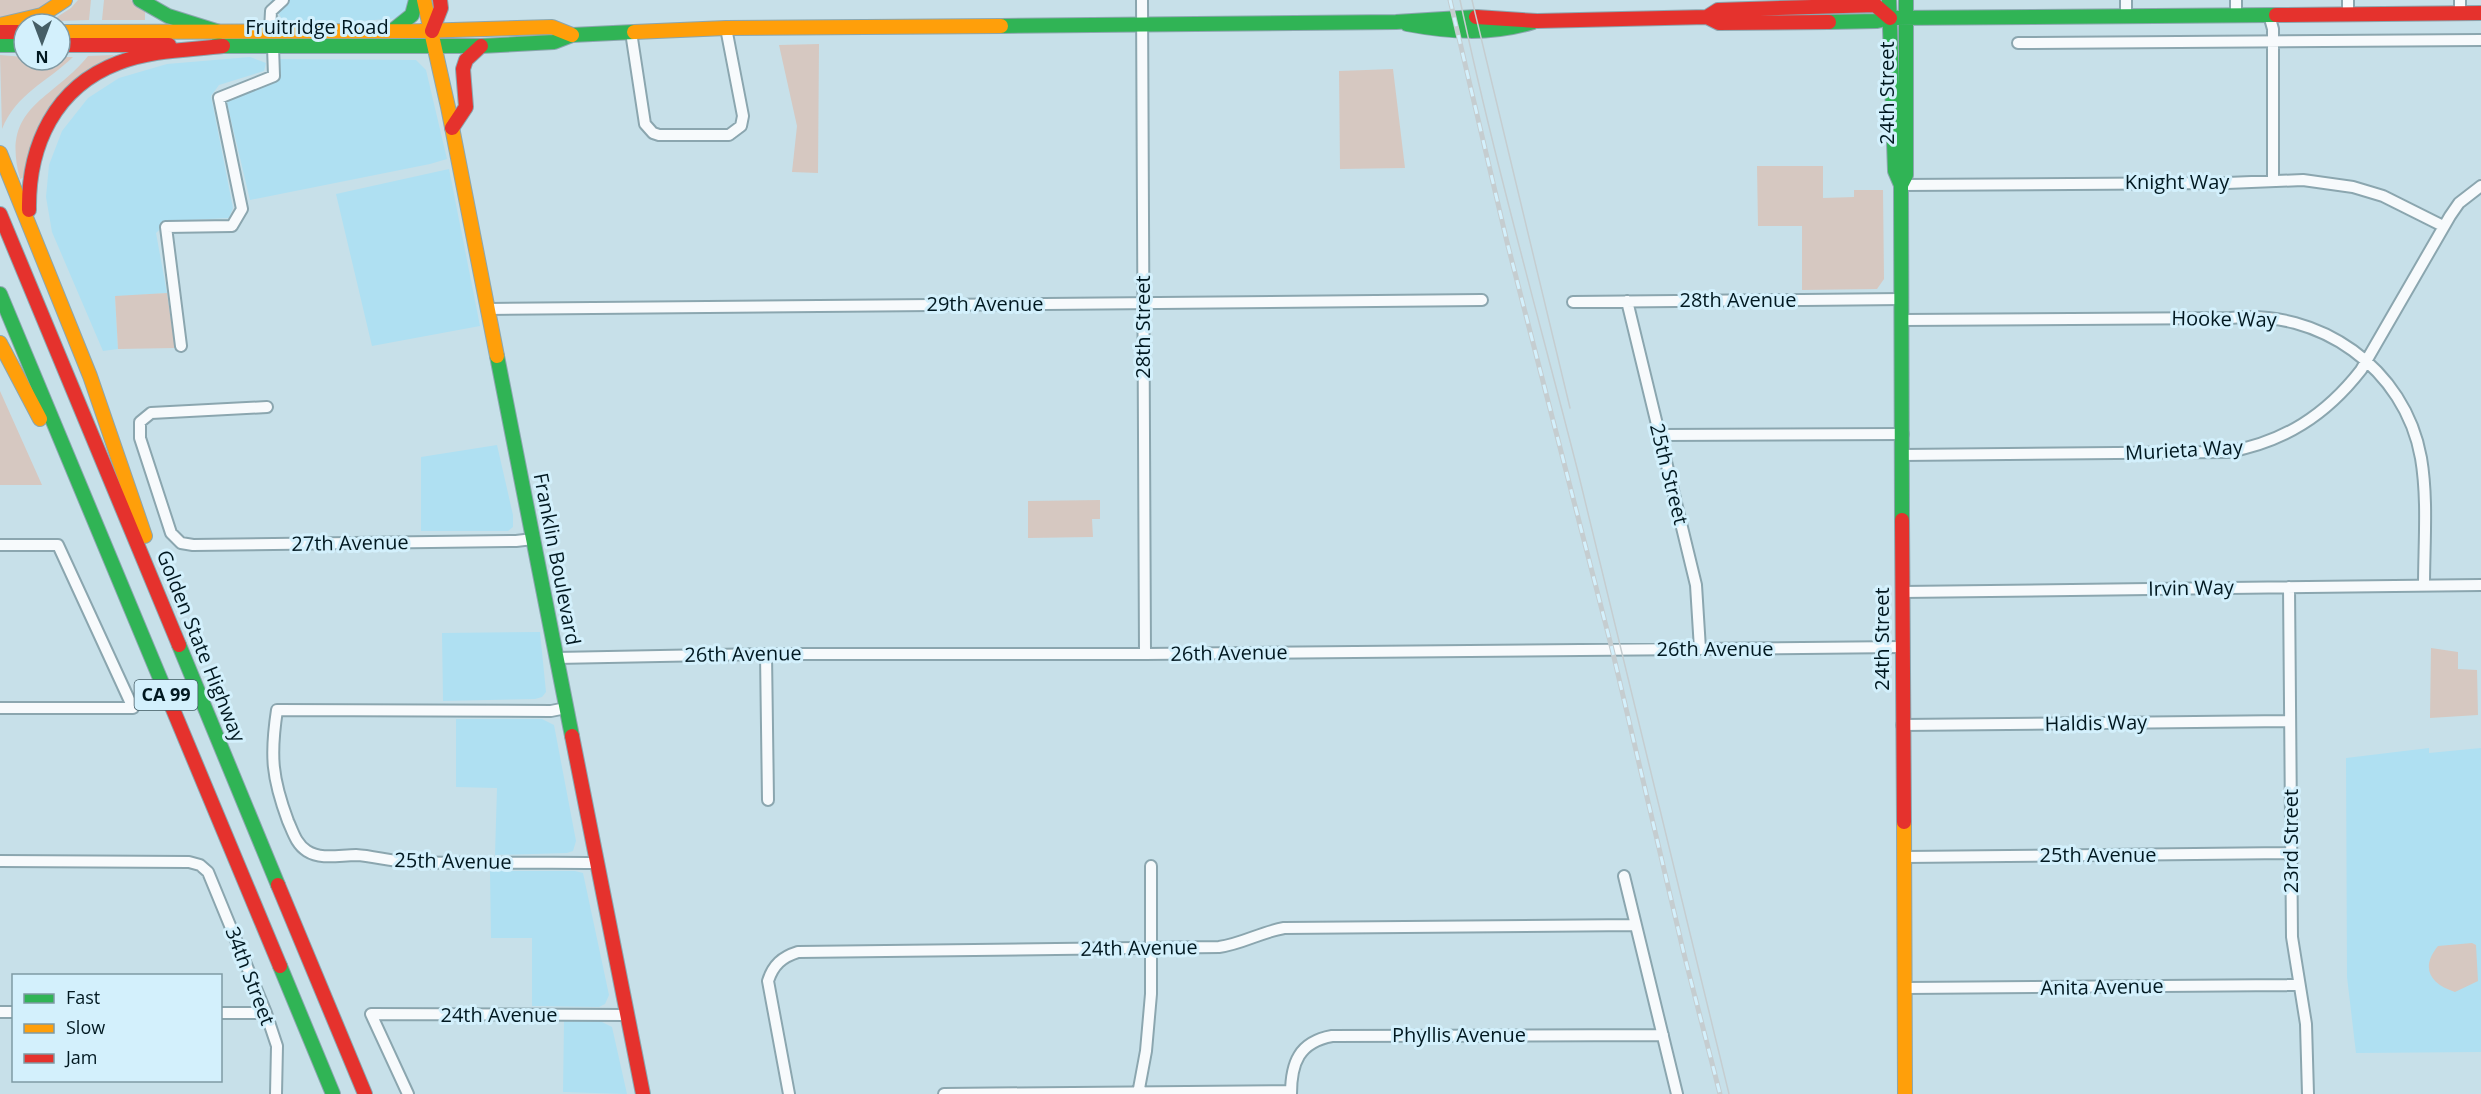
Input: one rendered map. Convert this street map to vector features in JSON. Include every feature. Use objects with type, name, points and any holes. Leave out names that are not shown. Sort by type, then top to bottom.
[{"type":"main road","points":[[0,25],[42,15],[65,0]]},
{"type":"main road","points":[[140,0],[151,9],[171,19],[219,32]]},
{"type":"main road","points":[[392,31],[411,19],[416,0]]},
{"type":"main road","name":"Franklin Boulevard","points":[[424,0],[452,128],[643,1094]]},
{"type":"main road","name":"Franklin Boulevard","points":[[432,31],[441,8],[440,0]]},
{"type":"main road","name":"24th Street","points":[[1889,0],[1895,171],[1901,185],[1905,1094]]},
{"type":"main road","name":"24th Street","points":[[1901,185],[1906,175],[1906,0]]},
{"type":"main road","name":"Fruitridge Road","points":[[72,45],[481,46],[554,42],[572,35],[726,28],[1396,22],[1430,17],[1514,18],[1537,21],[1707,17],[1718,10],[1875,5],[1890,18],[2269,15],[2348,7],[2460,7],[2481,13]]},
{"type":"main road","name":"Fruitridge Road","points":[[72,32],[432,31],[552,27],[572,35]]},
{"type":"main road","points":[[30,224],[28,190],[36,147],[49,120],[67,97],[90,77],[117,63],[146,55],[223,46]]},
{"type":"main road","points":[[452,128],[466,107],[463,69],[466,60],[481,46]]},
{"type":"main road","points":[[0,153],[90,376],[138,513],[174,632]]},
{"type":"main road","name":"Golden State Highway","points":[[0,214],[365,1094]]},
{"type":"main road","name":"CA 99","points":[[0,294],[333,1094]]},
{"type":"main road","points":[[0,343],[91,516]]},
{"type":"street","points":[[270,31],[271,11],[283,0]]},
{"type":"street","name":"28th Street","points":[[1142,0],[1145,654]]},
{"type":"street","points":[[2126,0],[2126,16]]},
{"type":"street","points":[[2236,0],[2236,15]]},
{"type":"street","points":[[2269,15],[2273,42],[2273,180]]},
{"type":"street","points":[[631,32],[645,124],[648,129],[659,135],[729,135],[741,126],[743,116],[726,28]]},
{"type":"street","points":[[2018,43],[2481,40]]},
{"type":"street","points":[[182,346],[166,227],[232,226],[242,208],[219,98],[273,76],[273,46]]},
{"type":"street","name":"Knight Way","points":[[1901,185],[2019,182],[2226,183],[2303,180],[2359,189],[2401,203],[2443,226]]},
{"type":"street","name":"Murieta Way","points":[[1901,455],[2200,453],[2248,448],[2290,433],[2310,421],[2345,391],[2367,360],[2443,226],[2459,204],[2481,186]]},
{"type":"street","name":"29th Avenue","points":[[487,309],[1482,300]]},
{"type":"street","name":"28th Avenue","points":[[1573,302],[1902,300]]},
{"type":"street","name":"25th Street","points":[[1627,302],[1697,593],[1700,649]]},
{"type":"street","name":"Hooke Way","points":[[1902,320],[2266,317],[2286,320],[2324,332],[2367,360],[2399,400],[2409,419],[2418,446],[2424,477],[2424,586]]},
{"type":"street","name":"27th Avenue","points":[[267,407],[151,413],[140,422],[140,438],[171,533],[181,543],[193,545],[533,539]]},
{"type":"street","points":[[1659,435],[1903,434]]},
{"type":"street","points":[[0,545],[58,545],[133,708],[0,708]]},
{"type":"street","name":"Irvin Way","points":[[1902,592],[2481,585]]},
{"type":"street","name":"23rd Street","points":[[2289,587],[2292,937],[2306,1024],[2308,1094]]},
{"type":"street","name":"26th Avenue","points":[[556,658],[766,654],[1145,654],[1902,647]]},
{"type":"street","points":[[766,654],[768,800]]},
{"type":"street","name":"25th Avenue","points":[[566,708],[551,711],[277,710],[272,765],[276,787],[294,835],[300,846],[309,853],[323,856],[357,855],[411,862],[597,863]]},
{"type":"street","name":"Haldis Way","points":[[1902,725],[2290,721]]},
{"type":"street","name":"25th Avenue","points":[[1905,857],[2291,854]]},
{"type":"street","name":"34th Street","points":[[0,861],[189,862],[200,865],[208,872],[266,1013],[277,1046],[276,1094]]},
{"type":"street","points":[[1138,1093],[1149,1023],[1152,948],[1151,866]]},
{"type":"street","points":[[1624,876],[1677,1094]]},
{"type":"street","name":"24th Avenue","points":[[789,1094],[768,989],[771,972],[781,960],[798,952],[1230,946],[1272,930],[1284,928],[1636,925]]},
{"type":"street","name":"Anita Avenue","points":[[1906,988],[2299,985]]},
{"type":"street","points":[[222,1013],[266,1013]]},
{"type":"street","name":"24th Avenue","points":[[408,1094],[371,1014],[627,1015]]},
{"type":"street","name":"Phyllis Avenue","points":[[1291,1092],[1293,1069],[1300,1054],[1314,1041],[1332,1036],[1663,1035]]},
{"type":"street","points":[[944,1094],[1291,1092]]},
{"type":"shaded area","points":[[0,0],[56,0],[44,8],[12,12],[12,15],[0,18]]},
{"type":"shaded area","points":[[78,0],[91,0],[89,20],[72,21],[72,12],[65,12]]},
{"type":"shaded area","points":[[104,0],[131,0],[145,12],[145,20],[102,20]]},
{"type":"shaded area","points":[[271,0],[413,0],[413,4],[403,18],[332,23],[284,23]]},
{"type":"shaded area","points":[[819,44],[818,173],[792,172],[797,126],[779,45]]},
{"type":"shaded area","points":[[0,55],[12,56],[12,72],[55,72],[15,106],[2,129]]},
{"type":"shaded area","points":[[114,55],[80,81],[27,176],[20,179],[16,155],[17,135],[23,120],[45,95],[88,56]]},
{"type":"shaded area","points":[[250,57],[266,63],[264,71],[219,85],[211,96],[233,208],[229,218],[168,221],[156,233],[167,293],[115,297],[118,349],[103,351],[52,232],[46,197],[49,165],[62,131],[88,98],[119,78],[167,64]]},
{"type":"shaded area","points":[[276,59],[416,60],[426,70],[447,159],[250,200],[226,99],[275,79]]},
{"type":"shaded area","points":[[1393,69],[1405,168],[1340,169],[1339,71]]},
{"type":"shaded area","points":[[1757,166],[1823,166],[1823,198],[1854,197],[1854,190],[1883,190],[1884,279],[1877,289],[1802,290],[1802,226],[1758,226]]},
{"type":"shaded area","points":[[449,169],[480,326],[372,346],[336,194]]},
{"type":"shaded area","points":[[167,293],[175,348],[118,349],[115,296]]},
{"type":"shaded area","points":[[0,391],[42,485],[0,485]]},
{"type":"shaded area","points":[[497,445],[513,515],[513,527],[508,531],[421,531],[421,457]]},
{"type":"shaded area","points":[[1100,500],[1100,519],[1092,519],[1093,537],[1028,538],[1028,501]]},
{"type":"shaded area","points":[[540,632],[546,692],[542,697],[443,701],[442,633]]},
{"type":"shaded area","points":[[2431,648],[2458,652],[2458,669],[2477,670],[2478,715],[2430,718]]},
{"type":"shaded area","points":[[456,719],[542,719],[554,725],[576,841],[573,851],[495,855],[497,788],[456,787]]},
{"type":"shaded area","points":[[2429,748],[2429,753],[2481,748],[2481,1052],[2356,1053],[2347,977],[2346,758]]},
{"type":"shaded area","points":[[490,871],[575,871],[583,873],[609,995],[605,1004],[599,1007],[532,1006],[532,938],[491,938]]},
{"type":"shaded area","points":[[2472,943],[2476,945],[2478,981],[2455,992],[2439,985],[2430,974],[2429,968],[2438,946]]},
{"type":"shaded area","points":[[564,1021],[600,1021],[612,1027],[627,1094],[563,1092]]},
{"type":"tram line","points":[[1460,0],[1502,178],[1578,472],[1729,1094]]},
{"type":"tram line","points":[[1472,0],[1570,408]]},
{"type":"railway","points":[[1450,0],[1507,242],[1612,649],[1684,954],[1720,1094]]},
{"type":"traffic: fast","points":[[140,0],[168,16],[219,32]]},
{"type":"traffic: fast","points":[[392,31],[412,15],[416,0]]},
{"type":"traffic: fast","points":[[1889,0],[1895,171],[1901,185],[1902,520]]},
{"type":"traffic: fast","points":[[1901,185],[1906,175],[1906,0]]},
{"type":"traffic: fast","points":[[1829,22],[1877,21],[1890,18],[2276,15]]},
{"type":"traffic: fast","points":[[1001,26],[1396,22],[1476,17]]},
{"type":"traffic: fast","points":[[1407,24],[1470,31],[1502,29],[1533,22]]},
{"type":"traffic: fast","points":[[215,46],[481,46],[554,42],[572,35],[634,32]]},
{"type":"traffic: fast","points":[[0,45],[12,45]]},
{"type":"traffic: fast","points":[[0,294],[172,707]]},
{"type":"traffic: fast","points":[[497,356],[572,736]]},
{"type":"traffic: fast","points":[[179,645],[278,885]]},
{"type":"traffic: fast","points":[[280,966],[333,1094]]},
{"type":"traffic: slow","points":[[0,25],[42,15],[65,0]]},
{"type":"traffic: slow","points":[[424,0],[448,107],[497,356]]},
{"type":"traffic: slow","points":[[634,32],[726,28],[1001,26]]},
{"type":"traffic: slow","points":[[72,32],[420,31],[552,27],[572,35]]},
{"type":"traffic: slow","points":[[0,153],[90,376],[145,536]]},
{"type":"traffic: slow","points":[[0,343],[40,419]]},
{"type":"traffic: slow","points":[[1904,822],[1905,1094]]},
{"type":"traffic: jam","points":[[432,31],[441,8],[440,0]]},
{"type":"traffic: jam","points":[[1707,17],[1718,10],[1875,5],[1890,18]]},
{"type":"traffic: jam","points":[[2276,15],[2481,13]]},
{"type":"traffic: jam","points":[[1476,17],[1537,21],[1707,17],[1719,23],[1829,22]]},
{"type":"traffic: jam","points":[[0,32],[12,32]]},
{"type":"traffic: jam","points":[[72,45],[169,45]]},
{"type":"traffic: jam","points":[[29,210],[30,186],[40,141],[62,103],[77,87],[118,63],[143,55],[223,46]]},
{"type":"traffic: jam","points":[[452,128],[466,107],[463,69],[466,60],[481,46]]},
{"type":"traffic: jam","points":[[0,214],[179,645]]},
{"type":"traffic: jam","points":[[1902,520],[1904,822]]},
{"type":"traffic: jam","points":[[172,707],[280,966]]},
{"type":"traffic: jam","points":[[572,736],[643,1094]]},
{"type":"traffic: jam","points":[[278,885],[365,1094]]}]
